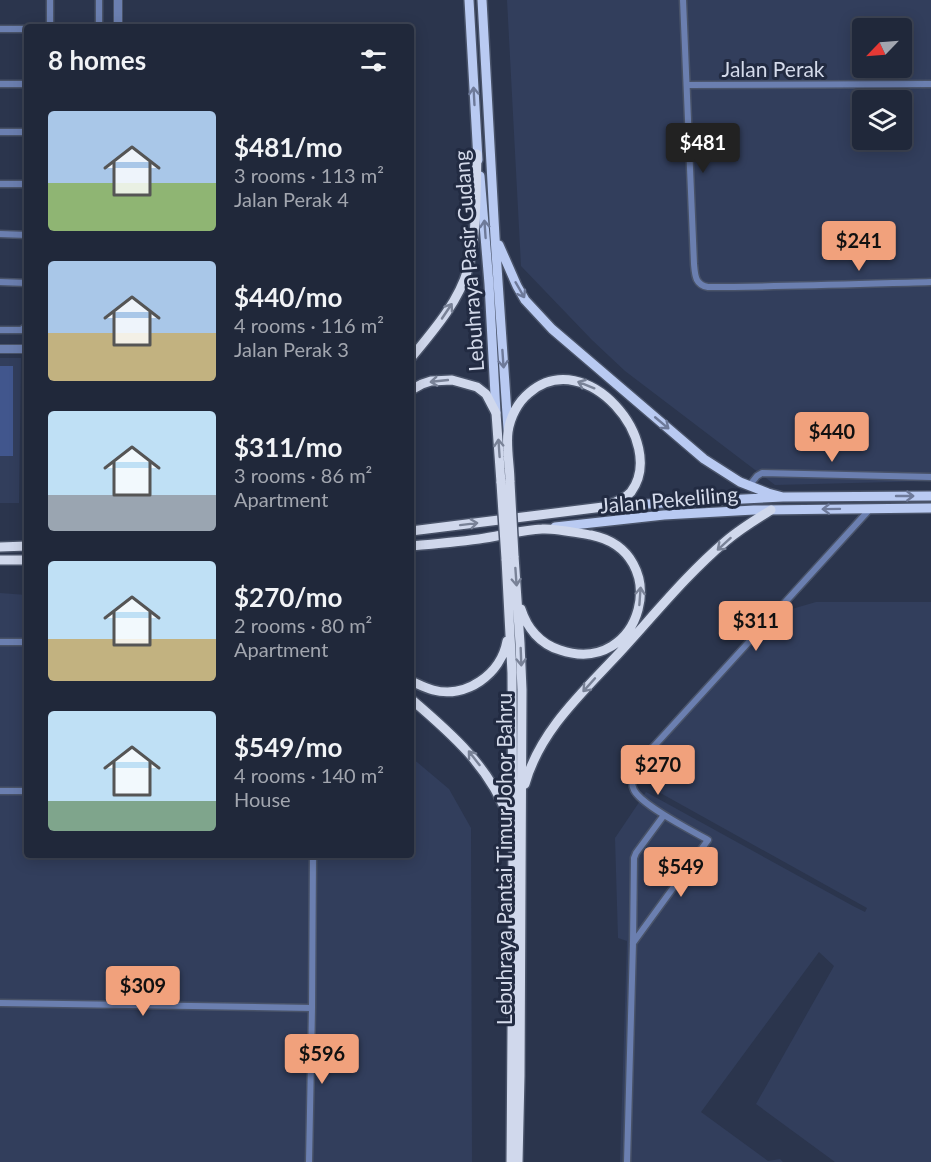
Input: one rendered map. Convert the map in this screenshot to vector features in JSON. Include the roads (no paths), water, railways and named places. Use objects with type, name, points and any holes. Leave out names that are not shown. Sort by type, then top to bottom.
[{"type":"highway","points":[[414,354],[434,331],[456,297],[468,269],[473,239],[477,154]]},
{"type":"highway","points":[[414,388],[422,384],[443,380],[466,383],[486,394],[496,413]]},
{"type":"highway","points":[[414,531],[603,507],[619,501],[630,493],[638,477],[641,458],[637,441],[628,423],[612,403],[599,391],[584,382],[561,380],[541,385],[533,390],[519,404],[508,432]]},
{"type":"highway","name":"Lebuhraya Pasir Gudang","points":[[496,413],[506,482],[510,557]]},
{"type":"highway","name":"Lebuhraya Pasir Gudang","points":[[506,482],[508,432]]},
{"type":"highway","points":[[522,796],[538,751],[555,723],[682,584],[725,542],[771,510]]},
{"type":"highway","points":[[517,598],[525,620],[532,631],[552,648],[570,654],[588,654],[607,649],[630,630],[636,619],[641,599],[640,583],[635,567],[627,556],[604,539],[544,529]]},
{"type":"highway","name":"Jalan Pekeliling","points":[[414,546],[544,529]]},
{"type":"highway","points":[[0,547],[24,546]]},
{"type":"highway","name":"Lebuhraya Pantai Timur Johor Bahru","points":[[510,557],[517,598],[522,690],[518,1162]]},
{"type":"highway","name":"Lebuhraya Pantai Timur Johor Bahru","points":[[510,557],[508,626],[512,673],[511,1162]]},
{"type":"highway","points":[[0,560],[24,560]]},
{"type":"highway","points":[[414,682],[433,691],[445,692],[457,691],[479,683],[489,675],[503,654],[508,626]]},
{"type":"highway","points":[[414,702],[467,750],[497,792],[512,827]]},
{"type":"main road","name":"Lebuhraya Pasir Gudang","points":[[469,0],[477,154],[486,240],[496,413]]},
{"type":"main road","name":"Lebuhraya Pasir Gudang","points":[[482,0],[508,432]]},
{"type":"main road","points":[[495,237],[525,300],[552,329],[704,459],[749,486],[783,497]]},
{"type":"main road","name":"Jalan Pekeliling","points":[[603,507],[783,497],[931,496]]},
{"type":"main road","name":"Jalan Pekeliling","points":[[544,529],[664,515],[771,510],[931,508]]},
{"type":"street","points":[[50,0],[50,24]]},
{"type":"street","points":[[99,0],[99,24]]},
{"type":"street","points":[[118,0],[118,24]]},
{"type":"street","points":[[684,0],[694,264],[698,282],[708,287],[931,282]]},
{"type":"street","points":[[0,28],[24,28]]},
{"type":"street","points":[[0,84],[24,84]]},
{"type":"street","name":"Jalan Perak","points":[[687,85],[931,84]]},
{"type":"street","points":[[0,132],[24,132]]},
{"type":"street","points":[[0,184],[24,184]]},
{"type":"street","points":[[0,234],[24,235]]},
{"type":"street","points":[[0,282],[24,283]]},
{"type":"street","points":[[0,330],[24,328]]},
{"type":"street","points":[[0,349],[24,349]]},
{"type":"street","points":[[749,486],[762,473],[931,477]]},
{"type":"street","points":[[633,943],[708,840],[664,815],[638,796],[631,781],[635,767],[870,509]]},
{"type":"street","points":[[0,642],[24,642]]},
{"type":"street","points":[[0,791],[24,791]]},
{"type":"street","points":[[627,1162],[634,858],[664,815]]},
{"type":"street","points":[[309,1162],[313,858]]},
{"type":"street","points":[[0,1003],[312,1008]]}]
